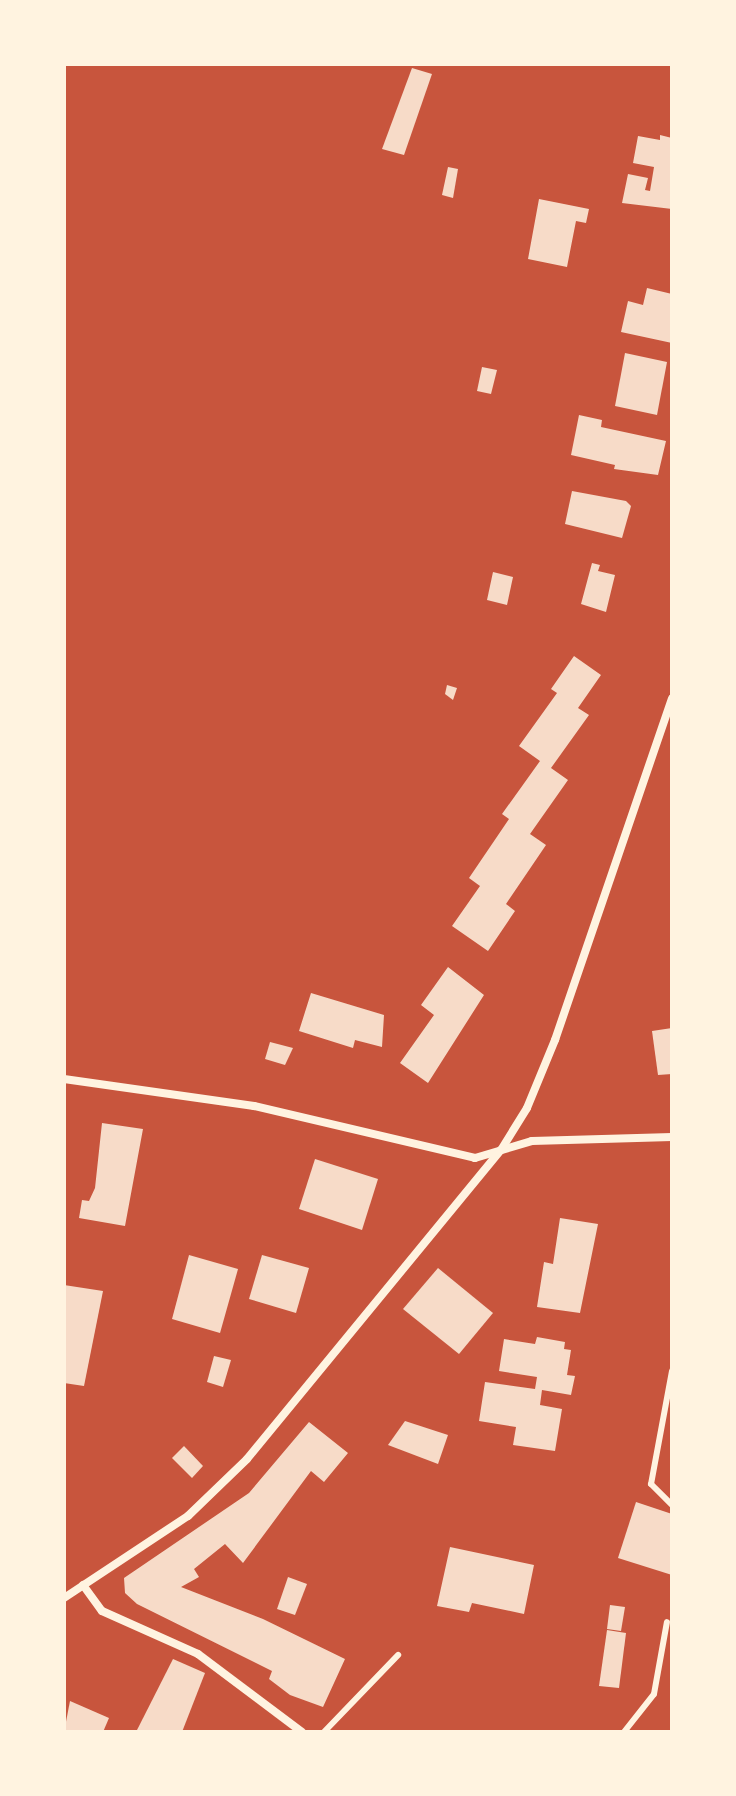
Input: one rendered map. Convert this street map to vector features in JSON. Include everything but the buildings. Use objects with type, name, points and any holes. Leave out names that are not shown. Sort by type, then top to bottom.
[{"type":"street","points":[[64,1598],[188,1516],[247,1459],[501,1150],[527,1108],[555,1040],[672,699]]},
{"type":"street","points":[[64,1090],[65,1079],[254,1106],[475,1158],[532,1141],[672,1137]]},
{"type":"street","points":[[83,1585],[102,1611],[198,1654],[299,1731]]},
{"type":"lane","points":[[672,1371],[651,1484],[672,1505]]},
{"type":"lane","points":[[624,1732],[654,1694],[667,1622]]},
{"type":"lane","points":[[324,1732],[398,1655]]}]
